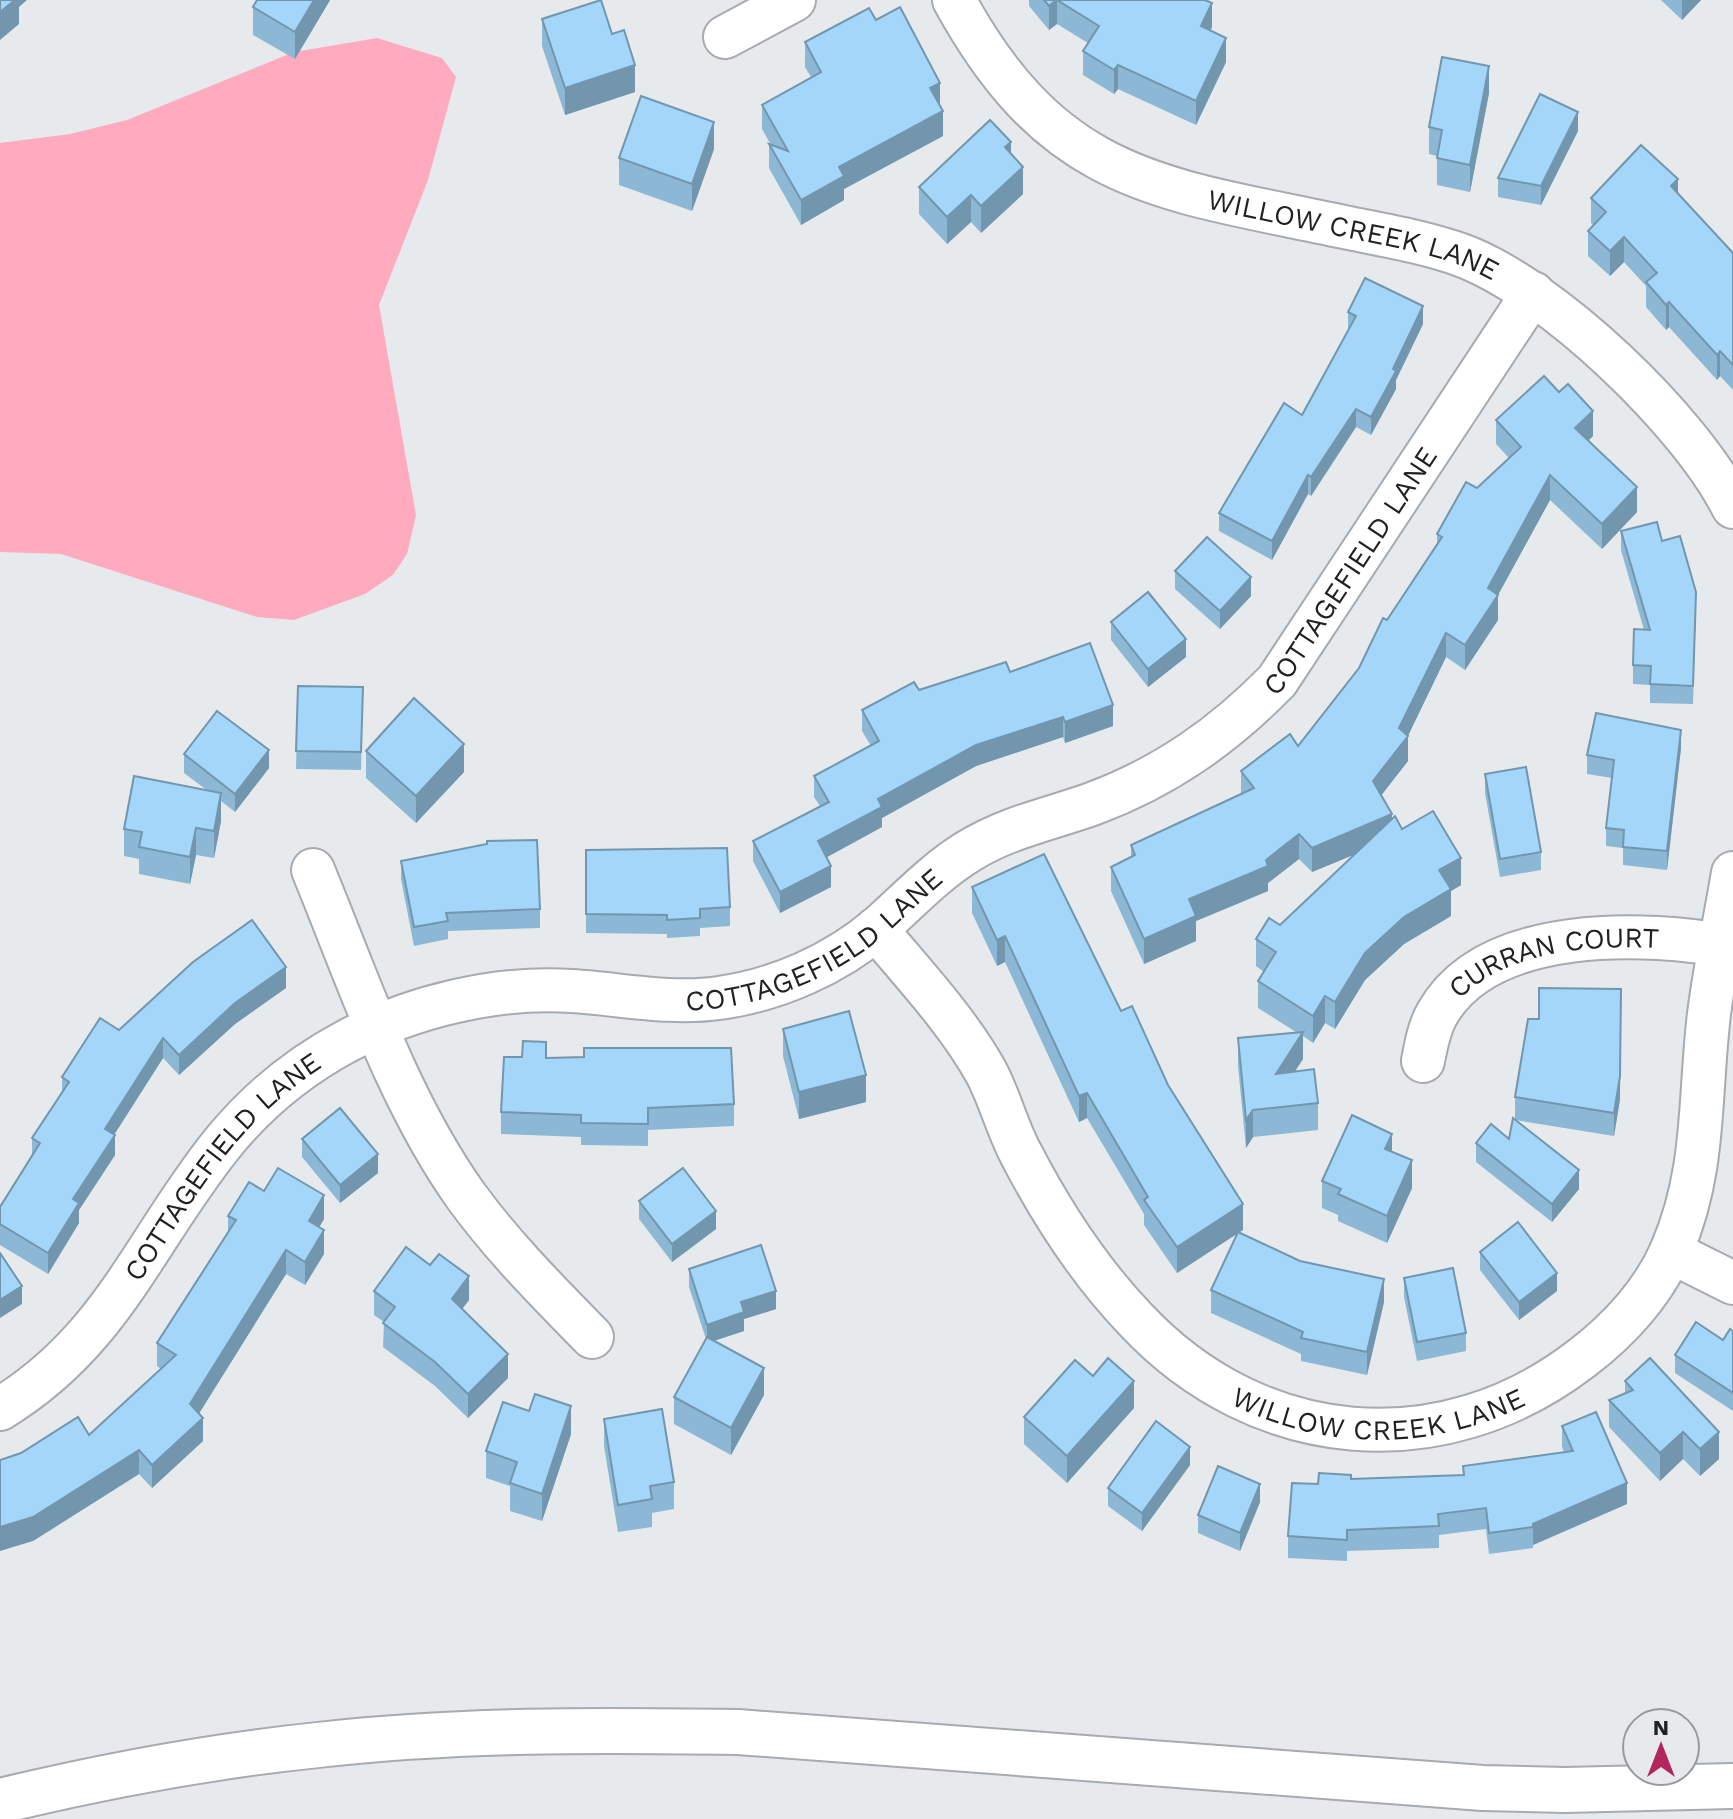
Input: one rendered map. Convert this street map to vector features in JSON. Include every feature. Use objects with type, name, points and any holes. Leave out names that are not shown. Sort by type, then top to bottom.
[{"type":"highway","points":[[0,1801],[83,1781],[317,1745],[415,1737],[631,1731],[738,1732],[1483,1788],[1565,1790],[1733,1786]]},
{"type":"street","points":[[725,37],[794,0]]},
{"type":"street","name":"WILLOW CREEK LANE","points":[[954,0],[984,52],[1034,113],[1065,139],[1104,164],[1189,194],[1421,243],[1499,272],[1533,293],[1565,318],[1669,417],[1706,459],[1733,507]]},
{"type":"street","name":"COTTAGEFIELD LANE","points":[[0,1409],[48,1376],[95,1328],[198,1177],[256,1108],[319,1058],[378,1026],[471,999],[569,991],[673,1001],[760,991],[837,956],[876,929],[967,852],[999,834],[1128,790],[1168,770],[1241,717],[1277,681],[1301,647],[1533,293]]},
{"type":"street","points":[[313,870],[417,1112],[466,1195],[538,1282],[592,1337]]},
{"type":"street","name":"WILLOW CREEK LANE","points":[[876,929],[971,1047],[1038,1184],[1106,1285],[1168,1351],[1200,1377],[1244,1401],[1290,1420],[1338,1429],[1435,1426],[1478,1415],[1560,1375],[1596,1347],[1640,1301],[1671,1252],[1696,1176],[1702,1136],[1709,1013],[1727,946],[1733,873]]},
{"type":"street","name":"CURRAN COURT","points":[[1423,1061],[1437,1014],[1451,996],[1474,976],[1506,958],[1580,939],[1629,936],[1727,946]]},
{"type":"street","points":[[1671,1252],[1733,1283]]},
{"type":"shaded area","points":[[377,38],[442,58],[456,77],[428,180],[379,305],[416,515],[407,554],[393,575],[365,594],[294,620],[257,617],[61,554],[0,552],[0,143],[70,134],[127,120],[294,52]]},
{"type":"building","points":[[0,0],[15,0],[0,12]]},
{"type":"building","points":[[257,0],[314,0],[295,32],[253,7]]},
{"type":"building","points":[[601,0],[612,34],[624,30],[635,65],[565,88],[542,19]]},
{"type":"building","points":[[1057,0],[1205,0],[1212,3],[1201,26],[1226,38],[1196,101],[1118,65],[1114,70],[1083,51],[1099,26]]},
{"type":"building","points":[[900,7],[940,83],[930,88],[943,111],[839,167],[844,176],[801,200],[769,144],[788,151],[762,105],[821,72],[805,42],[869,8],[876,20]]},
{"type":"building","points":[[1442,57],[1489,66],[1470,165],[1437,158],[1442,130],[1429,127]]},
{"type":"building","points":[[1540,94],[1578,112],[1541,186],[1498,178]]},
{"type":"building","points":[[641,96],[714,122],[692,184],[619,158]]},
{"type":"building","points":[[990,120],[1011,142],[1005,147],[1023,167],[981,206],[971,195],[947,217],[919,187]]},
{"type":"building","points":[[1641,145],[1678,179],[1671,186],[1733,253],[1733,365],[1720,351],[1717,355],[1669,302],[1666,305],[1646,282],[1657,273],[1624,237],[1610,251],[1588,231],[1606,212],[1591,198]]},
{"type":"building","points":[[1365,278],[1423,306],[1393,369],[1396,371],[1371,417],[1356,409],[1311,477],[1308,475],[1272,541],[1219,513],[1284,403],[1302,415],[1356,316],[1348,312]]},
{"type":"building","points":[[1544,376],[1559,392],[1568,384],[1593,411],[1575,428],[1637,487],[1602,524],[1550,475],[1488,588],[1498,595],[1465,645],[1446,633],[1399,728],[1408,736],[1373,781],[1392,814],[1312,848],[1299,834],[1266,860],[1268,866],[1189,899],[1196,916],[1144,939],[1111,867],[1135,855],[1131,845],[1254,788],[1241,771],[1290,734],[1298,746],[1359,668],[1383,618],[1387,620],[1442,537],[1437,534],[1466,482],[1477,488],[1521,447],[1496,420]]},
{"type":"building","points":[[1657,522],[1662,541],[1680,536],[1696,592],[1693,686],[1650,684],[1651,666],[1633,665],[1634,629],[1650,630],[1621,531]]},
{"type":"building","points":[[1207,537],[1251,577],[1220,611],[1175,571]]},
{"type":"building","points":[[1148,592],[1186,639],[1148,669],[1111,622]]},
{"type":"building","points":[[1090,643],[1113,705],[1065,722],[1063,717],[976,745],[878,799],[882,807],[818,841],[831,866],[780,892],[753,841],[829,802],[814,776],[879,741],[862,710],[914,682],[919,690],[1006,662],[1010,672]]},
{"type":"building","points":[[298,686],[363,687],[361,752],[296,751]]},
{"type":"building","points":[[414,698],[464,744],[416,796],[366,751]]},
{"type":"building","points":[[217,711],[269,750],[235,794],[184,754]]},
{"type":"building","points":[[1596,713],[1681,730],[1667,851],[1623,847],[1624,830],[1606,828],[1614,760],[1587,755]]},
{"type":"building","points":[[1526,767],[1541,852],[1500,859],[1485,774]]},
{"type":"building","points":[[134,776],[221,793],[214,831],[196,828],[190,857],[139,847],[142,832],[124,829]]},
{"type":"building","points":[[1433,811],[1461,858],[1439,870],[1451,889],[1404,917],[1365,953],[1335,1002],[1325,996],[1313,1016],[1258,981],[1276,952],[1256,939],[1269,918],[1280,925],[1395,816],[1402,829]]},
{"type":"building","points":[[537,840],[540,909],[446,913],[448,921],[414,927],[401,861],[487,844],[487,841]]},
{"type":"building","points":[[727,848],[730,907],[700,909],[700,918],[667,920],[667,915],[586,914],[586,850]]},
{"type":"building","points":[[1044,854],[1121,1011],[1132,1006],[1168,1085],[1243,1204],[1177,1247],[1144,1200],[1148,1197],[1087,1093],[1079,1096],[1005,936],[997,940],[972,887]]},
{"type":"building","points":[[252,920],[286,967],[235,1003],[179,1055],[163,1038],[105,1129],[115,1135],[73,1199],[79,1203],[48,1253],[0,1224],[0,1207],[40,1143],[32,1138],[69,1082],[62,1077],[100,1018],[119,1030],[193,962]]},
{"type":"building","points":[[1539,988],[1621,989],[1620,1076],[1614,1113],[1515,1097],[1528,1019],[1539,1019]]},
{"type":"building","points":[[849,1011],[866,1075],[799,1092],[783,1029]]},
{"type":"building","points":[[1303,1032],[1276,1074],[1314,1069],[1318,1103],[1253,1110],[1246,1120],[1238,1038]]},
{"type":"building","points":[[523,1041],[546,1042],[546,1058],[584,1057],[584,1048],[731,1048],[734,1104],[648,1108],[648,1124],[581,1123],[581,1115],[501,1112],[504,1057],[522,1057]]},
{"type":"building","points":[[340,1108],[378,1154],[340,1185],[302,1139]]},
{"type":"building","points":[[1352,1115],[1392,1134],[1385,1149],[1412,1160],[1387,1216],[1338,1194],[1341,1189],[1322,1181]]},
{"type":"building","points":[[1513,1118],[1579,1170],[1552,1204],[1476,1143],[1491,1124],[1509,1139]]},
{"type":"building","points":[[278,1168],[324,1195],[309,1221],[324,1230],[305,1262],[286,1250],[190,1404],[203,1418],[152,1465],[139,1450],[33,1517],[0,1527],[0,1460],[21,1453],[78,1417],[89,1435],[176,1355],[157,1343],[236,1220],[228,1216],[249,1182],[264,1191]]},
{"type":"building","points":[[683,1168],[716,1211],[672,1244],[639,1201]]},
{"type":"building","points":[[1518,1222],[1557,1273],[1519,1302],[1480,1252]]},
{"type":"building","points":[[1238,1232],[1300,1261],[1384,1279],[1367,1352],[1301,1338],[1303,1332],[1211,1290]]},
{"type":"building","points":[[761,1245],[776,1291],[741,1302],[744,1312],[707,1325],[689,1269]]},
{"type":"building","points":[[406,1247],[430,1265],[439,1254],[469,1276],[452,1299],[508,1354],[468,1394],[435,1362],[383,1323],[395,1307],[374,1291]]},
{"type":"building","points":[[0,1253],[22,1286],[0,1300]]},
{"type":"building","points":[[1453,1268],[1466,1333],[1417,1342],[1404,1278]]},
{"type":"building","points":[[1696,1322],[1723,1340],[1730,1329],[1733,1331],[1733,1393],[1675,1355]]},
{"type":"building","points":[[707,1337],[764,1368],[731,1428],[674,1397]]},
{"type":"building","points":[[1108,1358],[1134,1381],[1067,1456],[1024,1417],[1075,1360],[1093,1376]]},
{"type":"building","points":[[1650,1358],[1719,1432],[1700,1449],[1683,1432],[1660,1453],[1609,1400],[1633,1390],[1625,1381]]},
{"type":"building","points":[[535,1394],[571,1406],[542,1494],[510,1483],[517,1462],[486,1451],[503,1402],[529,1411]]},
{"type":"building","points":[[662,1409],[674,1482],[650,1486],[652,1499],[618,1505],[604,1419]]},
{"type":"building","points":[[1596,1412],[1627,1483],[1533,1524],[1533,1527],[1489,1533],[1486,1508],[1438,1514],[1439,1526],[1347,1530],[1347,1540],[1288,1536],[1292,1483],[1318,1484],[1319,1473],[1351,1475],[1351,1479],[1464,1475],[1463,1466],[1573,1451],[1562,1426]]},
{"type":"building","points":[[1156,1421],[1190,1447],[1142,1513],[1108,1488]]},
{"type":"building","points":[[1218,1466],[1260,1484],[1240,1533],[1198,1515]]}]
